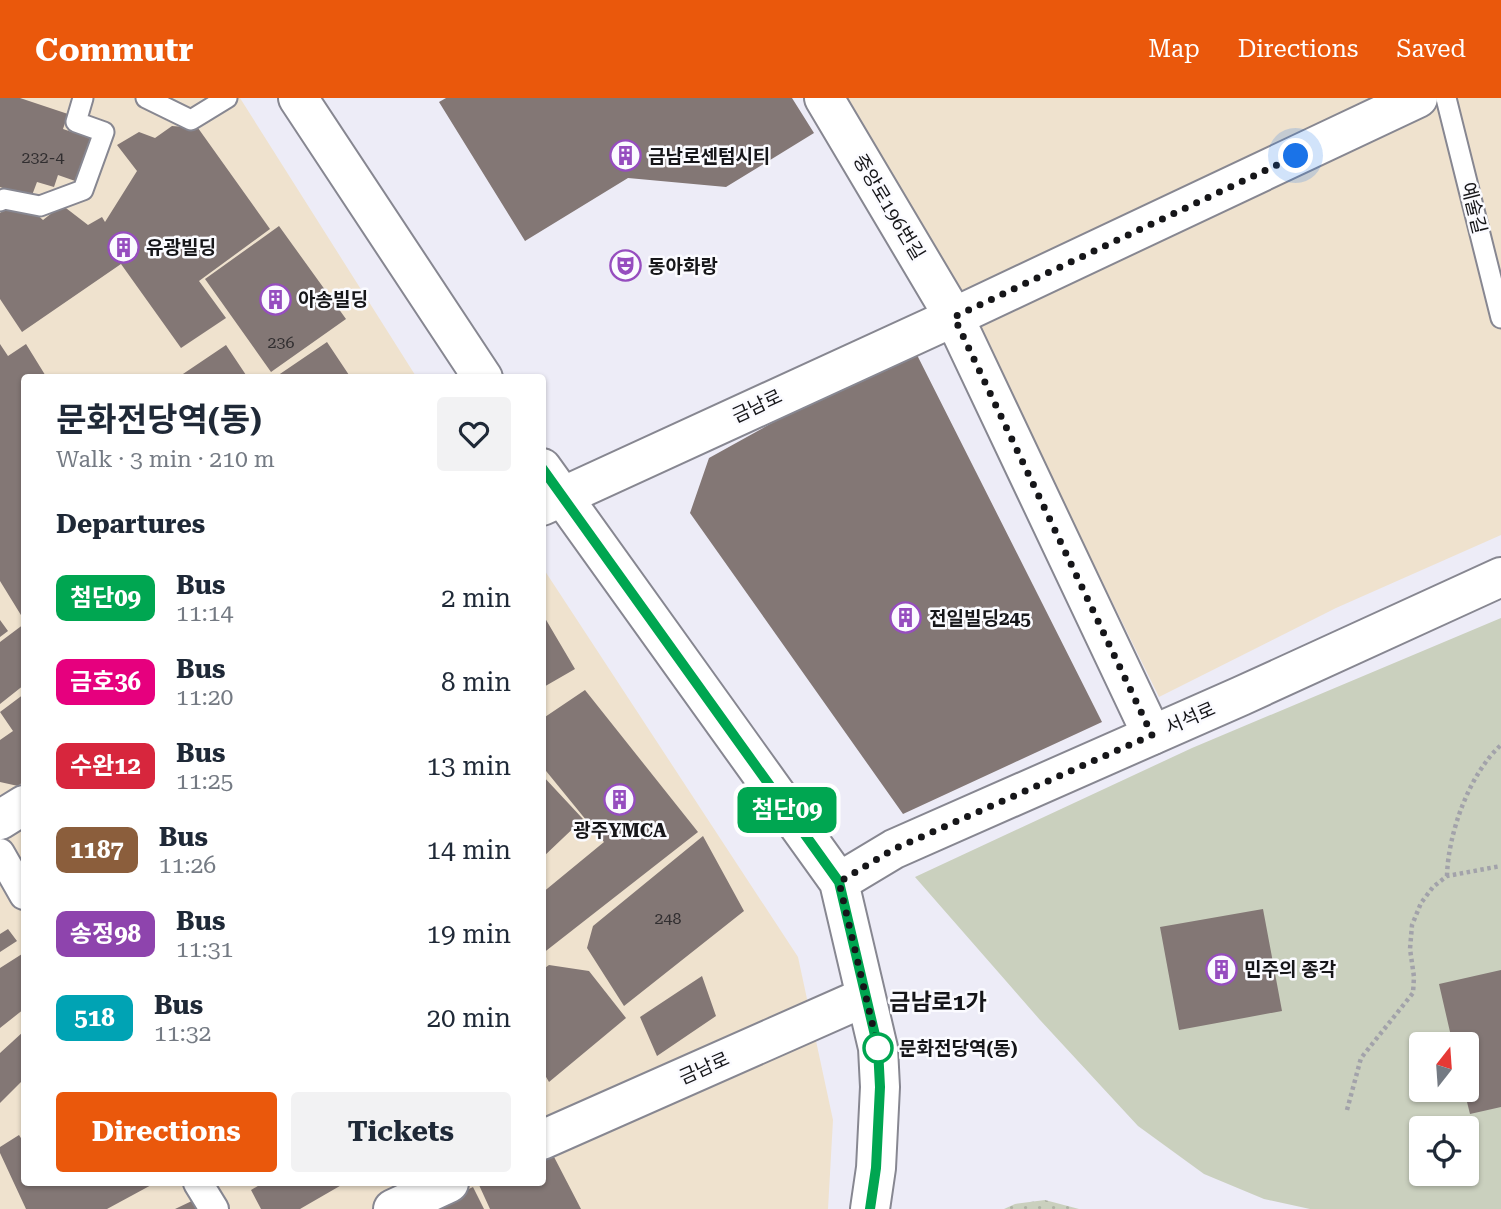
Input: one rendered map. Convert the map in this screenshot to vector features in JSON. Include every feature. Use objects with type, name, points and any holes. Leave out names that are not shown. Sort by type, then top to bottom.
[{"type":"street","points":[[298,98],[480,374]]},
{"type":"street","name":"중앙로196번길","points":[[824,98],[954,317],[1152,735]]},
{"type":"street","points":[[954,317],[1418,98]]},
{"type":"street","name":"금남로","points":[[839,882],[549,490],[954,317]]},
{"type":"street","name":"서석로","points":[[839,882],[894,849],[1501,578]]},
{"type":"street","points":[[0,820],[21,807]]},
{"type":"street","points":[[0,853],[21,890]]},
{"type":"street","points":[[839,882],[878,1048],[880,1087],[876,1168],[870,1209]]},
{"type":"street","name":"금남로","points":[[546,1138],[865,997]]},
{"type":"street","points":[[200,1186],[214,1209]]},
{"type":"street","points":[[393,1209],[443,1186]]},
{"type":"lane","points":[[0,201],[4,199],[40,206],[83,190],[104,132],[76,122],[83,98]]},
{"type":"lane","points":[[146,98],[191,120],[227,98]]},
{"type":"lane","name":"예술길","points":[[1446,98],[1501,318]]},
{"type":"path","points":[[1447,876],[1447,855],[1465,801],[1479,774],[1501,745]]},
{"type":"path","points":[[1347,1110],[1361,1058],[1413,993],[1410,949],[1412,925],[1427,895],[1447,876],[1501,866]]},
{"type":"shaded area","points":[[0,98],[240,98],[414,374],[21,374],[21,1186],[546,1186],[546,573],[798,957],[833,1120],[828,1209],[0,1209]]},
{"type":"shaded area","points":[[848,98],[1501,98],[1501,535],[1336,608],[1159,697],[949,270]]},
{"type":"green space","points":[[1501,618],[1501,1209],[1310,1209],[1264,1199],[1204,1174],[1138,1126],[1040,1020],[915,877],[1192,748]]},
{"type":"green space","points":[[1045,1200],[1079,1209],[1004,1209],[1015,1204]]},
{"type":"building","points":[[0,98],[20,98],[68,114],[63,129],[93,139],[78,182],[58,175],[54,187],[37,182],[31,198],[0,187]]},
{"type":"building","name":"금남로센텀시티","points":[[446,98],[792,98],[814,133],[726,187],[628,178],[525,241],[439,102]]},
{"type":"building","name":"유광빌딩","points":[[172,126],[198,128],[270,229],[199,281],[226,318],[181,348],[121,264],[22,332],[0,299],[0,213],[7,208],[34,212],[43,220],[62,205],[88,225],[102,217],[105,222],[137,171],[117,145],[139,132],[155,138]]},
{"type":"building","name":"아송빌딩","points":[[279,226],[346,319],[271,372],[205,279]]},
{"type":"building","points":[[327,342],[348,374],[280,374]]},
{"type":"building","points":[[0,344],[8,356],[26,344],[45,374],[21,374],[21,615],[0,581]]},
{"type":"building","points":[[226,345],[245,374],[183,374]]},
{"type":"building","name":"전일빌딩245","points":[[912,345],[1102,722],[903,814],[690,513],[709,458]]},
{"type":"building","points":[[0,620],[8,631],[0,637]]},
{"type":"building","points":[[546,620],[575,669],[546,686]]},
{"type":"building","points":[[21,626],[21,687],[0,704],[0,642]]},
{"type":"building","name":"광주YMCA","points":[[585,690],[698,832],[546,951],[546,890],[604,842],[546,771],[546,716]]},
{"type":"building","points":[[21,696],[21,784],[18,786],[0,782],[0,740],[13,731],[0,712]]},
{"type":"building","points":[[546,779],[583,819],[546,854]]},
{"type":"building","points":[[703,836],[744,911],[624,1006],[587,948],[593,926]]},
{"type":"building","name":"민주의 종각","points":[[1263,909],[1282,1011],[1179,1030],[1160,927]]},
{"type":"building","points":[[8,929],[17,941],[0,952],[0,934]]},
{"type":"building","points":[[21,955],[21,1011],[0,1028],[0,968]]},
{"type":"building","points":[[549,965],[589,971],[626,1018],[549,1082],[546,1077],[546,967]]},
{"type":"building","points":[[1501,970],[1501,1107],[1470,1114],[1467,1102],[1479,1102],[1479,1032],[1450,1032],[1439,984]]},
{"type":"building","points":[[702,976],[716,1016],[657,1056],[640,1017]]},
{"type":"building","points":[[21,1034],[21,1082],[0,1103],[0,1053]]},
{"type":"building","points":[[19,1135],[21,1138],[21,1186],[149,1186],[107,1209],[26,1209],[0,1153],[0,1147]]},
{"type":"building","points":[[552,1153],[581,1209],[490,1209],[479,1186],[546,1186],[546,1156]]},
{"type":"building","points":[[258,1186],[340,1186],[300,1209],[261,1209],[251,1190]]},
{"type":"building","points":[[473,1187],[484,1209],[426,1209]]},
{"type":"building","points":[[196,1199],[200,1209],[175,1209]]},
{"type":"bus line","name":"첨단09","points":[[546,474],[839,882],[878,1048],[880,1087],[876,1168],[870,1209]]},
{"type":"place","name":"금남로센텀시티","points":[[625,156]]},
{"type":"place","name":"유광빌딩","points":[[123,247]]},
{"type":"place","name":"동아화랑","points":[[625,266]]},
{"type":"place","name":"아송빌딩","points":[[275,299]]},
{"type":"place","name":"전일빌딩245","points":[[906,618]]},
{"type":"place","name":"광주YMCA","points":[[620,799]]},
{"type":"place","name":"민주의 종각","points":[[1221,969]]},
{"type":"place","name":"문화전당역(동)","points":[[878,1048]]},
{"type":"district","name":"금남로1가","points":[[938,1002]]},
{"type":"route","points":[[878,1048],[839,882],[894,849],[1152,735],[954,317],[1296,156]]}]
